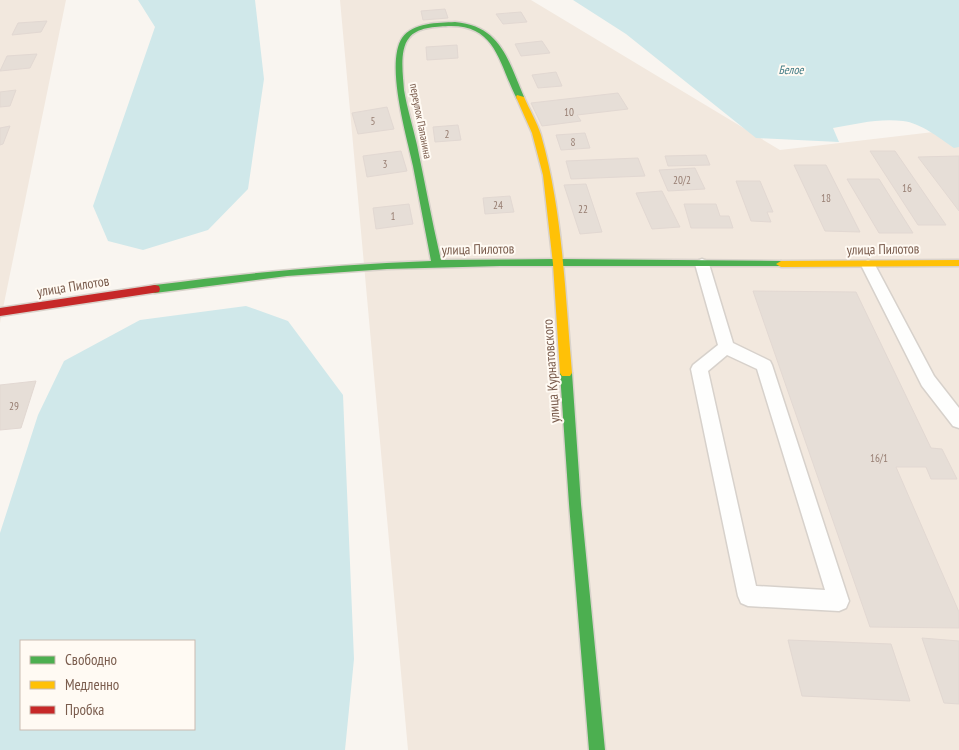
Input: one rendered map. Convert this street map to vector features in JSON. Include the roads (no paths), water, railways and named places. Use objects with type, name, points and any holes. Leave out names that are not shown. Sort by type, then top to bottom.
[{"type":"street","name":"улица Курнатовского","points":[[459,24],[474,26],[489,35],[498,49],[536,133],[547,175],[558,264],[597,750]]},
{"type":"street","name":"переулок Папанина","points":[[437,265],[400,84],[400,63],[402,45],[406,36],[416,29],[437,25],[459,24]]},
{"type":"street","name":"улица Пилотов","points":[[0,312],[256,275],[378,266],[558,264],[868,265],[959,263]]},
{"type":"lane","points":[[702,264],[726,347],[764,365],[839,601],[748,596],[699,368],[726,347]]},
{"type":"lane","points":[[868,265],[928,381],[959,421]]},
{"type":"water","points":[[138,0],[255,0],[264,79],[248,189],[208,230],[143,250],[108,241],[93,206],[155,27]]},
{"type":"water","name":"Белое","points":[[573,0],[959,0],[959,147],[954,148],[930,132],[910,122],[894,120],[833,128],[839,142],[756,138],[626,34]]},
{"type":"water","points":[[246,306],[288,321],[343,395],[354,659],[345,750],[0,750],[0,533],[38,415],[64,361],[140,320]]}]
